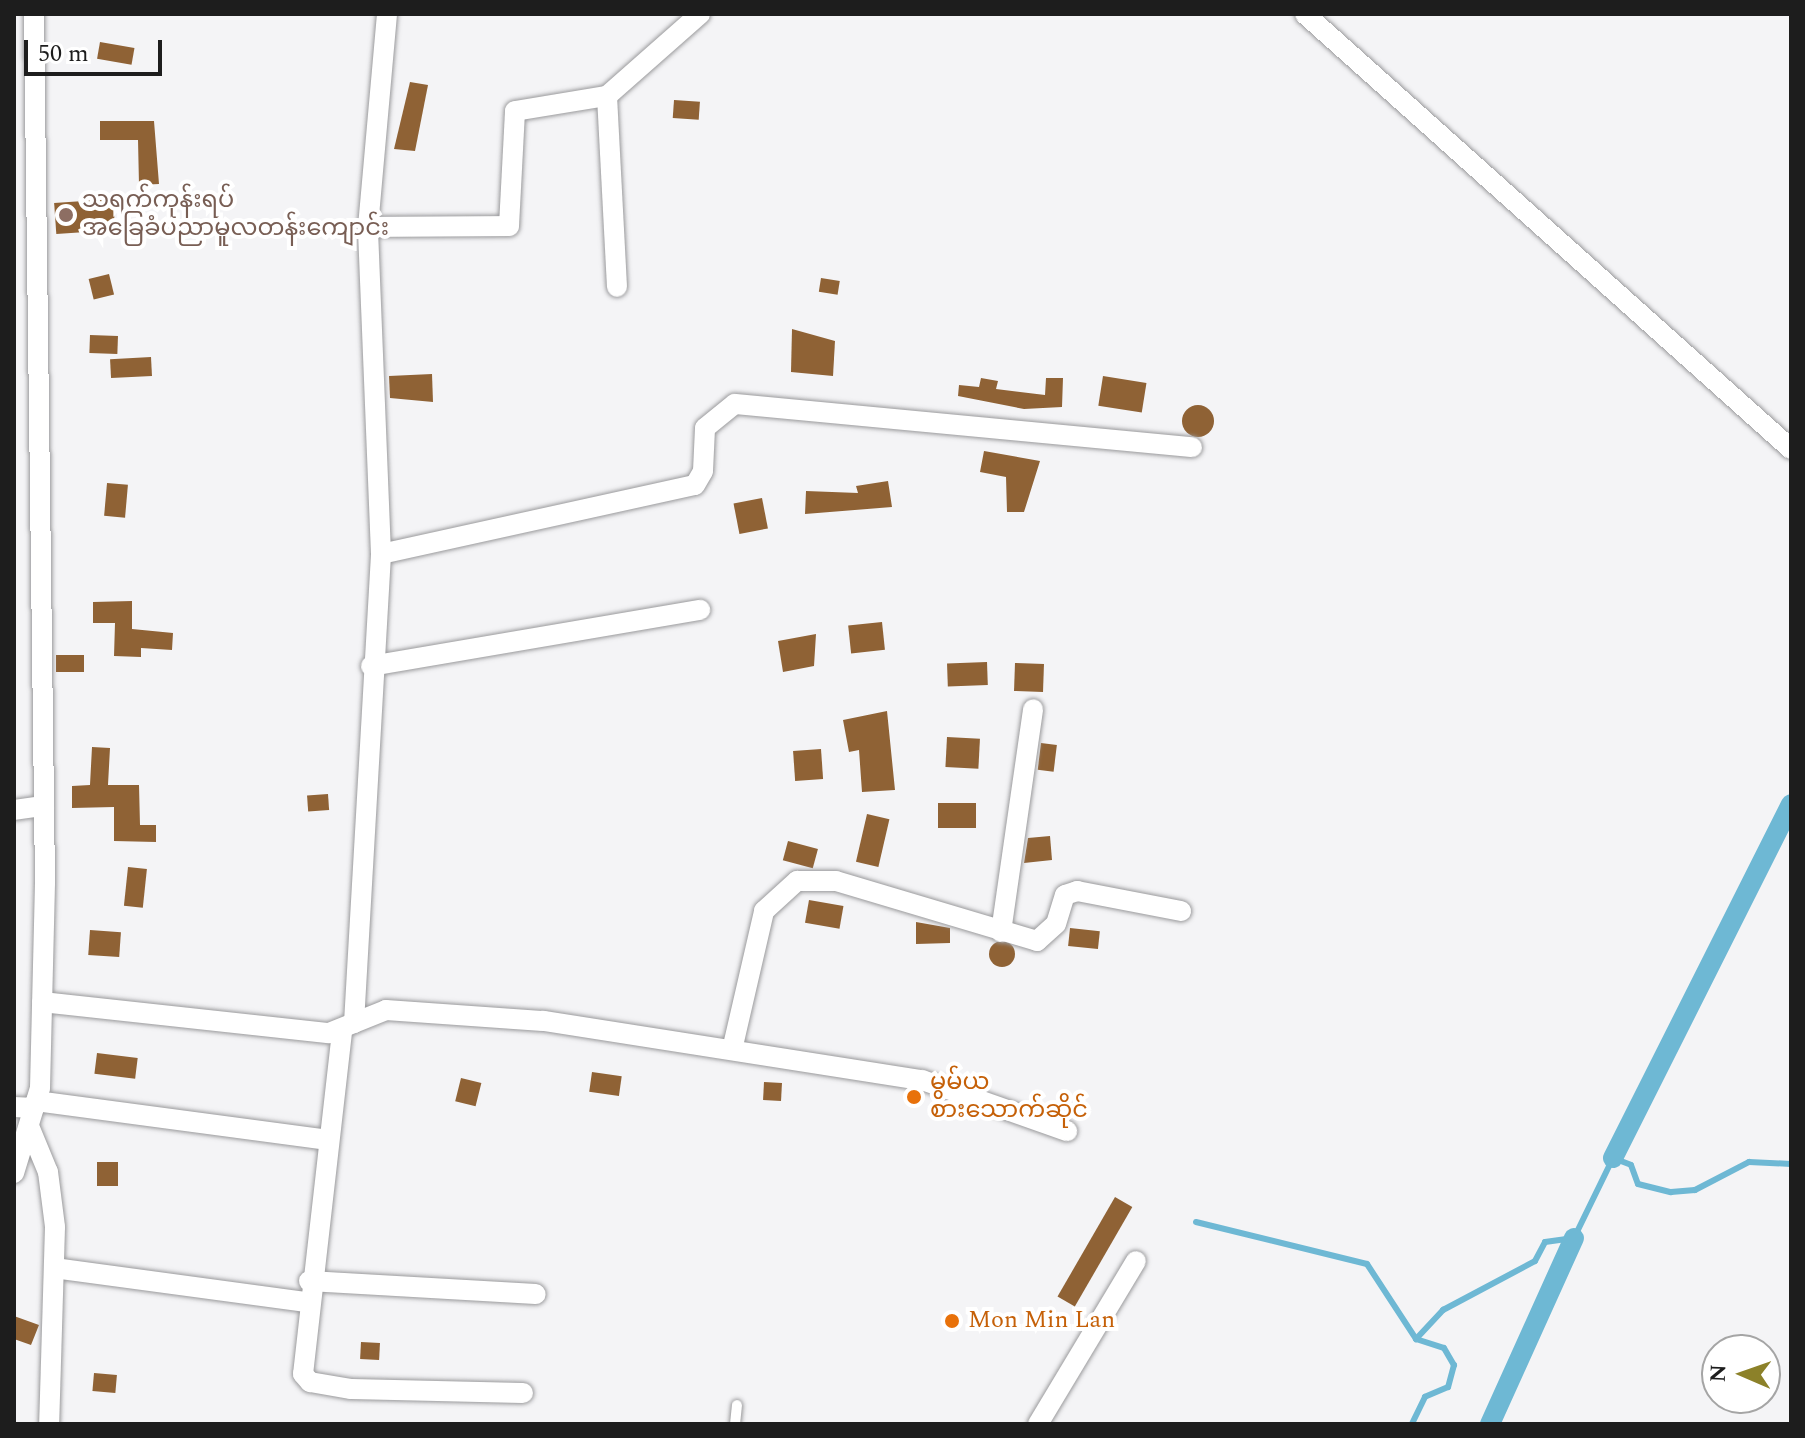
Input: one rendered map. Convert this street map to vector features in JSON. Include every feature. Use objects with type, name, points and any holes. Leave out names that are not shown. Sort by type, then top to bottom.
[{"type":"street","points":[[14,1173],[28,1111],[42,1002],[44,806],[34,14]]},
{"type":"street","points":[[387,14],[368,227],[381,554],[348,1027],[328,1140],[302,1360],[310,1382],[523,1393]]},
{"type":"street","points":[[368,227],[509,226],[510,117],[607,96],[700,14]]},
{"type":"street","points":[[1305,14],[1791,449]]},
{"type":"street","points":[[14,85],[35,88]]},
{"type":"street","points":[[607,96],[617,287]]},
{"type":"street","points":[[381,554],[695,485],[703,471],[705,428],[735,404],[1192,447]]},
{"type":"street","points":[[371,666],[700,610]]},
{"type":"street","points":[[1001,932],[1033,709]]},
{"type":"street","points":[[14,810],[44,806]]},
{"type":"street","points":[[732,1050],[764,911],[797,881],[836,881],[1001,932],[1047,937],[1065,895],[1077,891],[1181,911]]},
{"type":"street","points":[[42,1002],[348,1027],[386,1010],[544,1021],[922,1080],[1067,1131]]},
{"type":"street","points":[[28,1111],[328,1140]]},
{"type":"street","points":[[28,1111],[48,1172],[54,1268],[49,1424]]},
{"type":"street","points":[[1038,1424],[1136,1261]]},
{"type":"street","points":[[54,1268],[307,1302]]},
{"type":"street","points":[[309,1281],[536,1294]]},
{"type":"lane","points":[[735,1424],[737,1405]]},
{"type":"building","points":[[100,42],[134,48],[132,65],[97,59]]},
{"type":"building","points":[[410,82],[428,85],[415,151],[394,149]]},
{"type":"building","points":[[674,100],[700,102],[699,120],[673,118]]},
{"type":"building","points":[[100,121],[154,121],[159,184],[139,185],[138,140],[100,140]]},
{"type":"building","points":[[113,199],[115,230],[56,234],[54,203]]},
{"type":"building","points":[[109,274],[114,294],[94,299],[89,279]]},
{"type":"building","points":[[821,278],[840,281],[838,295],[819,292]]},
{"type":"building","points":[[792,329],[835,341],[833,376],[791,372]]},
{"type":"building","points":[[90,335],[118,336],[117,354],[89,353]]},
{"type":"building","points":[[151,357],[152,376],[111,378],[110,359]]},
{"type":"building","points":[[432,374],[433,402],[390,398],[389,376]]},
{"type":"building","points":[[1103,376],[1146,383],[1142,413],[1098,406]]},
{"type":"building","points":[[981,378],[998,381],[996,389],[1045,395],[1046,378],[1063,378],[1062,407],[1024,409],[958,396],[959,385],[979,387]]},
{"type":"building","points":[[1198,405],[1209,410],[1214,421],[1209,432],[1198,437],[1187,432],[1182,421],[1187,410]]},
{"type":"building","points":[[984,451],[1040,461],[1024,512],[1007,512],[1006,477],[980,472]]},
{"type":"building","points":[[888,481],[892,507],[805,514],[806,491],[858,493],[856,486]]},
{"type":"building","points":[[107,483],[128,485],[125,518],[104,516]]},
{"type":"building","points":[[762,498],[768,528],[739,534],[734,504]]},
{"type":"building","points":[[132,601],[132,629],[173,633],[172,650],[141,648],[141,657],[114,656],[115,623],[93,623],[93,602]]},
{"type":"building","points":[[882,622],[885,650],[851,653],[848,626]]},
{"type":"building","points":[[816,634],[814,666],[783,672],[778,641]]},
{"type":"building","points":[[56,655],[84,655],[84,672],[56,672]]},
{"type":"building","points":[[987,662],[988,685],[948,686],[947,663]]},
{"type":"building","points":[[1015,663],[1044,664],[1043,692],[1014,691]]},
{"type":"building","points":[[887,711],[895,790],[862,792],[859,750],[849,752],[843,720]]},
{"type":"building","points":[[947,737],[980,739],[978,769],[945,767]]},
{"type":"building","points":[[1041,743],[1057,745],[1054,772],[1038,770]]},
{"type":"building","points":[[92,747],[110,748],[108,785],[139,785],[140,825],[156,825],[156,842],[114,841],[114,807],[72,808],[72,786],[90,785]]},
{"type":"building","points":[[821,749],[823,779],[795,781],[793,751]]},
{"type":"building","points":[[328,794],[329,810],[308,811],[307,795]]},
{"type":"building","points":[[938,803],[976,803],[976,828],[938,828]]},
{"type":"building","points":[[867,814],[889,819],[878,867],[856,862]]},
{"type":"building","points":[[1050,836],[1052,860],[1024,863],[1028,838]]},
{"type":"building","points":[[788,841],[818,849],[813,868],[783,860]]},
{"type":"building","points":[[128,867],[147,869],[143,908],[124,906]]},
{"type":"building","points":[[809,900],[843,906],[839,929],[805,923]]},
{"type":"building","points":[[916,922],[950,928],[950,943],[916,944]]},
{"type":"building","points":[[1070,928],[1100,931],[1098,949],[1068,946]]},
{"type":"building","points":[[90,930],[121,932],[119,957],[88,955]]},
{"type":"building","points":[[1002,941],[1011,945],[1015,954],[1011,963],[1002,967],[993,963],[989,954],[993,945]]},
{"type":"building","points":[[97,1053],[138,1058],[135,1079],[94,1074]]},
{"type":"building","points":[[592,1072],[622,1076],[619,1096],[589,1092]]},
{"type":"building","points":[[461,1078],[481,1083],[476,1106],[455,1101]]},
{"type":"building","points":[[764,1082],[782,1083],[781,1101],[763,1100]]},
{"type":"building","points":[[97,1162],[118,1162],[118,1186],[97,1186]]},
{"type":"building","points":[[1115,1197],[1132,1207],[1075,1307],[1058,1297]]},
{"type":"building","points":[[14,1316],[39,1325],[31,1345],[14,1339]]},
{"type":"building","points":[[361,1342],[380,1343],[379,1360],[360,1359]]},
{"type":"building","points":[[94,1373],[117,1375],[115,1393],[92,1391]]},
{"type":"waterway","points":[[1613,1158],[1791,804]]},
{"type":"waterway","points":[[1416,1339],[1443,1310],[1535,1261],[1545,1242],[1574,1238],[1613,1158],[1631,1165],[1638,1184],[1671,1192],[1695,1190],[1749,1162],[1791,1164]]},
{"type":"waterway","points":[[1196,1222],[1367,1264],[1416,1339],[1444,1348],[1454,1365],[1448,1387],[1425,1397],[1412,1424]]},
{"type":"waterway","points":[[1490,1424],[1574,1238]]},
{"type":"place","name":"သရက်ကုန်းရပ် အခြေခံပညာမူလတန်းကျောင်း","points":[[66,215]]},
{"type":"place","name":"မွမ်ယ စားသောက်ဆိုင်","points":[[914,1097]]},
{"type":"place","name":"Mon Min Lan","points":[[952,1321]]}]
